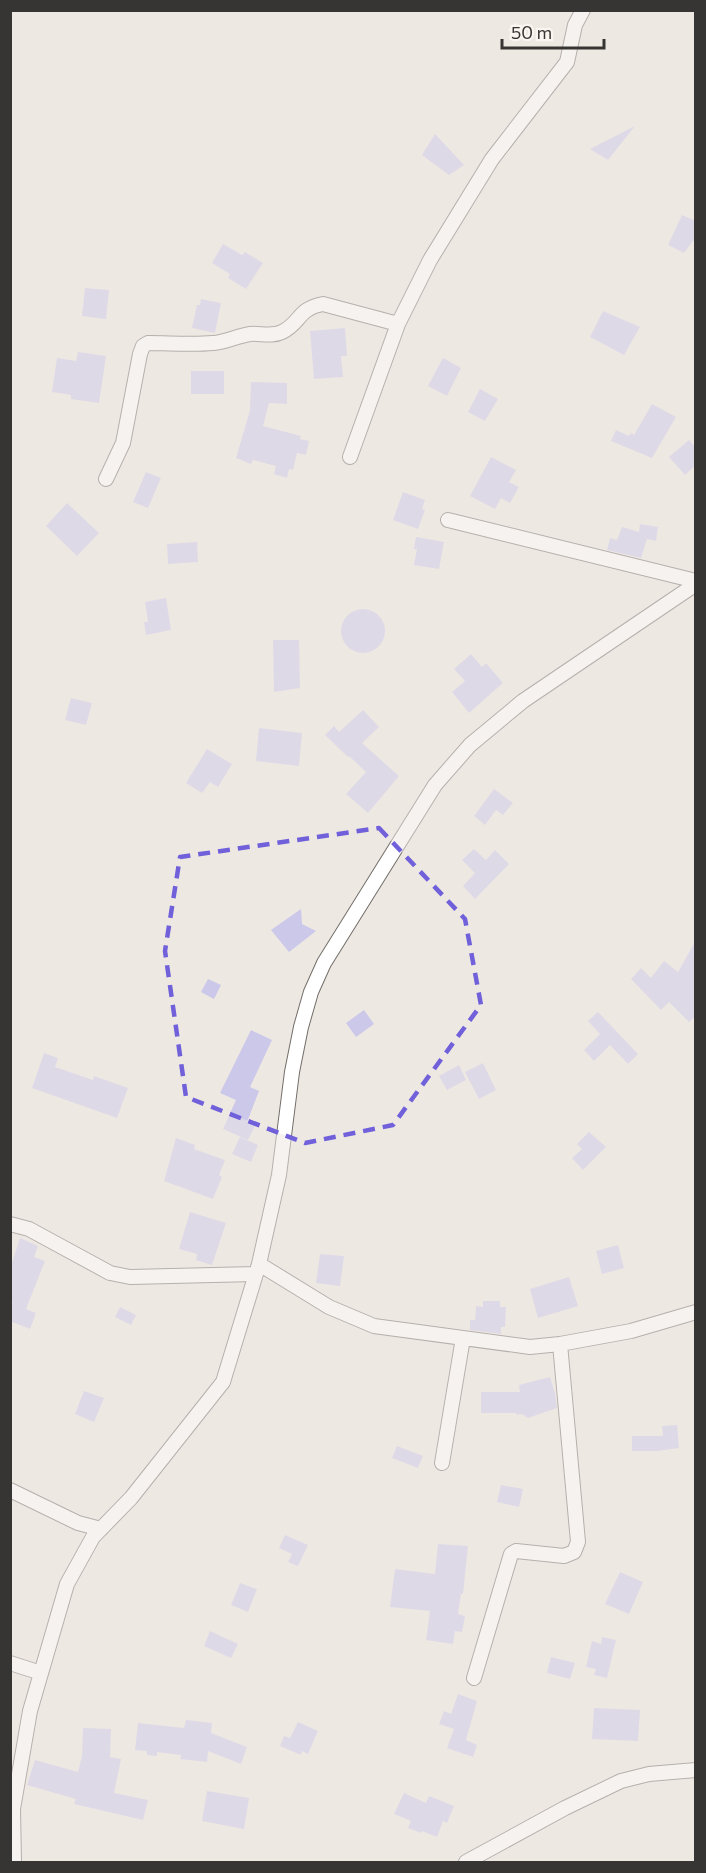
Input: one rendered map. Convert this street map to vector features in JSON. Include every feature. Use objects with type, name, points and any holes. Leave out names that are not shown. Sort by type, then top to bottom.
[{"type":"street","points":[[350,457],[398,324],[430,260],[492,159],[567,62],[575,25],[583,10]]},
{"type":"street","points":[[106,479],[123,443],[143,346],[214,343],[250,334],[282,332],[302,311],[311,306],[323,304],[398,324]]},
{"type":"street","points":[[447,520],[696,582]]},
{"type":"street","points":[[14,1863],[13,1809],[30,1711],[67,1584],[93,1537],[131,1498],[223,1382],[257,1269],[279,1175],[292,1072],[301,1027],[311,992],[324,963],[435,785],[470,745],[523,701],[696,582]]},
{"type":"street","points":[[10,1224],[29,1229],[110,1273],[130,1277],[257,1269],[329,1307],[374,1326],[530,1347],[631,1331],[696,1312]]},
{"type":"street","points":[[442,1463],[463,1338]]},
{"type":"street","points":[[474,1678],[512,1554],[516,1551],[564,1556],[574,1552],[578,1542],[560,1344]]},
{"type":"street","points":[[10,1490],[78,1523],[101,1529]]},
{"type":"street","points":[[10,1663],[41,1673]]},
{"type":"street","points":[[466,1863],[565,1808],[621,1781],[649,1774],[696,1770]]},
{"type":"highlighted area","points":[[379,828],[465,919],[481,1005],[393,1125],[305,1143],[186,1097],[165,951],[180,857]]},
{"type":"building","points":[[635,126],[608,160],[590,149]]},
{"type":"building","points":[[435,134],[464,165],[449,175],[422,155]]},
{"type":"building","points":[[682,215],[696,221],[696,237],[684,253],[668,245]]},
{"type":"building","points":[[223,244],[242,255],[245,252],[263,263],[246,289],[228,278],[230,274],[212,263]]},
{"type":"building","points":[[85,288],[109,290],[106,319],[82,316]]},
{"type":"building","points":[[201,299],[221,303],[215,333],[192,328],[197,305],[200,305]]},
{"type":"building","points":[[603,311],[640,327],[624,355],[590,337]]},
{"type":"building","points":[[345,328],[347,356],[341,356],[343,377],[314,379],[310,331]]},
{"type":"building","points":[[78,352],[106,356],[99,403],[71,399],[71,395],[52,392],[57,358],[76,361]]},
{"type":"building","points":[[443,358],[461,368],[447,396],[428,386]]},
{"type":"building","points":[[191,371],[224,371],[224,394],[191,394]]},
{"type":"building","points":[[251,382],[287,383],[287,404],[269,403],[263,426],[301,436],[300,439],[309,441],[306,455],[297,453],[293,470],[289,469],[287,478],[274,474],[276,466],[253,460],[251,464],[236,458],[250,410]]},
{"type":"building","points":[[480,389],[498,399],[485,421],[468,412]]},
{"type":"building","points":[[652,404],[676,417],[652,458],[611,441],[616,430],[629,436],[631,433],[634,435]]},
{"type":"building","points":[[689,440],[696,448],[696,465],[685,475],[669,457]]},
{"type":"building","points":[[491,457],[516,470],[509,482],[519,487],[510,503],[501,498],[495,509],[470,496]]},
{"type":"building","points":[[146,472],[161,478],[148,508],[133,502]]},
{"type":"building","points":[[403,492],[425,500],[422,509],[425,510],[418,529],[393,520]]},
{"type":"building","points":[[67,503],[99,533],[77,556],[46,526]]},
{"type":"building","points":[[640,524],[658,527],[656,541],[647,539],[641,558],[607,550],[610,538],[617,540],[622,527],[639,532]]},
{"type":"building","points":[[416,537],[444,542],[439,569],[414,565],[417,549],[414,549]]},
{"type":"building","points":[[197,542],[198,562],[168,564],[167,544]]},
{"type":"building","points":[[166,598],[171,630],[146,635],[144,622],[148,622],[145,602]]},
{"type":"building","points":[[363,609],[378,616],[385,631],[378,646],[363,653],[348,646],[341,631],[348,616]]},
{"type":"building","points":[[273,640],[299,640],[300,688],[274,692]]},
{"type":"building","points":[[471,654],[482,667],[486,663],[503,683],[469,713],[452,692],[465,681],[454,669]]},
{"type":"building","points":[[71,698],[92,703],[86,725],[65,720]]},
{"type":"building","points":[[363,710],[379,727],[362,743],[399,776],[368,813],[346,794],[366,772],[325,735],[334,726],[339,732]]},
{"type":"building","points":[[259,728],[302,733],[299,766],[256,761]]},
{"type":"building","points":[[207,749],[232,764],[218,787],[210,782],[202,793],[186,783]]},
{"type":"building","points":[[494,789],[513,803],[503,815],[496,810],[485,825],[474,816]]},
{"type":"building","points":[[474,849],[486,860],[495,850],[509,864],[475,899],[463,886],[475,873],[462,860]]},
{"type":"building","points":[[301,909],[302,924],[316,931],[289,952],[271,930]]},
{"type":"building","points":[[696,940],[696,1016],[689,1022],[669,1002],[661,1010],[631,979],[641,968],[651,978],[664,961],[678,972]]},
{"type":"building","points":[[208,979],[221,985],[214,999],[201,992]]},
{"type":"building","points":[[364,1010],[374,1024],[356,1037],[346,1023]]},
{"type":"building","points":[[598,1012],[638,1054],[628,1064],[610,1045],[594,1061],[584,1050],[600,1034],[588,1021]]},
{"type":"building","points":[[251,1030],[272,1040],[250,1087],[259,1091],[247,1122],[255,1126],[248,1140],[223,1129],[236,1100],[220,1093]]},
{"type":"building","points":[[44,1053],[58,1058],[55,1067],[93,1080],[94,1076],[128,1088],[117,1118],[32,1088]]},
{"type":"building","points":[[483,1063],[496,1090],[479,1099],[465,1072]]},
{"type":"building","points":[[459,1065],[466,1080],[447,1090],[439,1076]]},
{"type":"building","points":[[589,1132],[606,1147],[583,1170],[572,1158],[582,1149],[577,1144]]},
{"type":"building","points":[[240,1137],[258,1145],[251,1162],[232,1154]]},
{"type":"building","points":[[176,1138],[195,1145],[194,1149],[225,1160],[219,1175],[222,1177],[213,1199],[164,1181]]},
{"type":"building","points":[[190,1212],[226,1223],[212,1265],[196,1260],[197,1254],[179,1249]]},
{"type":"building","points":[[20,1238],[38,1246],[34,1257],[45,1261],[26,1309],[36,1313],[30,1329],[10,1321],[13,1302],[10,1301],[10,1269]]},
{"type":"building","points":[[618,1245],[624,1268],[602,1274],[596,1251]]},
{"type":"building","points":[[320,1254],[344,1256],[340,1286],[316,1283]]},
{"type":"building","points":[[569,1277],[578,1306],[538,1318],[530,1289]]},
{"type":"building","points":[[483,1301],[500,1301],[500,1307],[506,1307],[505,1327],[501,1327],[501,1334],[470,1330],[470,1320],[475,1320],[476,1306],[483,1307]]},
{"type":"building","points":[[120,1307],[136,1315],[131,1325],[115,1317]]},
{"type":"building","points":[[550,1377],[557,1408],[528,1418],[516,1413],[481,1413],[481,1392],[520,1392],[519,1385]]},
{"type":"building","points":[[84,1391],[104,1398],[94,1422],[75,1414]]},
{"type":"building","points":[[677,1425],[679,1448],[632,1451],[632,1436],[663,1436],[662,1426]]},
{"type":"building","points":[[397,1446],[423,1456],[418,1468],[392,1458]]},
{"type":"building","points":[[501,1485],[523,1489],[519,1507],[497,1502]]},
{"type":"building","points":[[285,1535],[308,1545],[298,1566],[288,1562],[292,1554],[279,1548]]},
{"type":"building","points":[[438,1544],[468,1546],[463,1594],[461,1594],[458,1614],[465,1616],[462,1632],[455,1631],[453,1644],[426,1640],[430,1611],[390,1607],[395,1569],[435,1574]]},
{"type":"building","points":[[620,1572],[643,1582],[629,1614],[605,1604]]},
{"type":"building","points":[[240,1583],[257,1589],[248,1612],[231,1605]]},
{"type":"building","points":[[210,1631],[238,1644],[231,1658],[204,1646]]},
{"type":"building","points":[[602,1637],[616,1640],[607,1678],[594,1675],[596,1669],[586,1667],[592,1641],[601,1644]]},
{"type":"building","points":[[551,1657],[575,1663],[570,1679],[547,1673]]},
{"type":"building","points":[[458,1694],[477,1701],[466,1740],[477,1745],[473,1757],[447,1748],[454,1729],[439,1724],[444,1711],[451,1714]]},
{"type":"building","points":[[594,1708],[640,1710],[638,1741],[592,1739]]},
{"type":"building","points":[[186,1720],[212,1723],[211,1733],[247,1747],[241,1764],[208,1751],[207,1762],[180,1759],[181,1755],[157,1752],[157,1756],[147,1755],[147,1751],[135,1750],[138,1723],[184,1728]]},
{"type":"building","points":[[298,1722],[318,1731],[308,1754],[302,1751],[301,1755],[280,1746],[284,1736],[290,1738]]},
{"type":"building","points":[[83,1728],[111,1729],[110,1757],[121,1759],[114,1793],[148,1800],[143,1820],[74,1804],[76,1799],[27,1785],[35,1760],[78,1772],[82,1756]]},
{"type":"building","points":[[207,1791],[249,1798],[244,1829],[202,1821]]},
{"type":"building","points":[[404,1793],[426,1803],[429,1796],[454,1806],[447,1823],[443,1821],[437,1837],[408,1828],[411,1821],[394,1814]]}]
